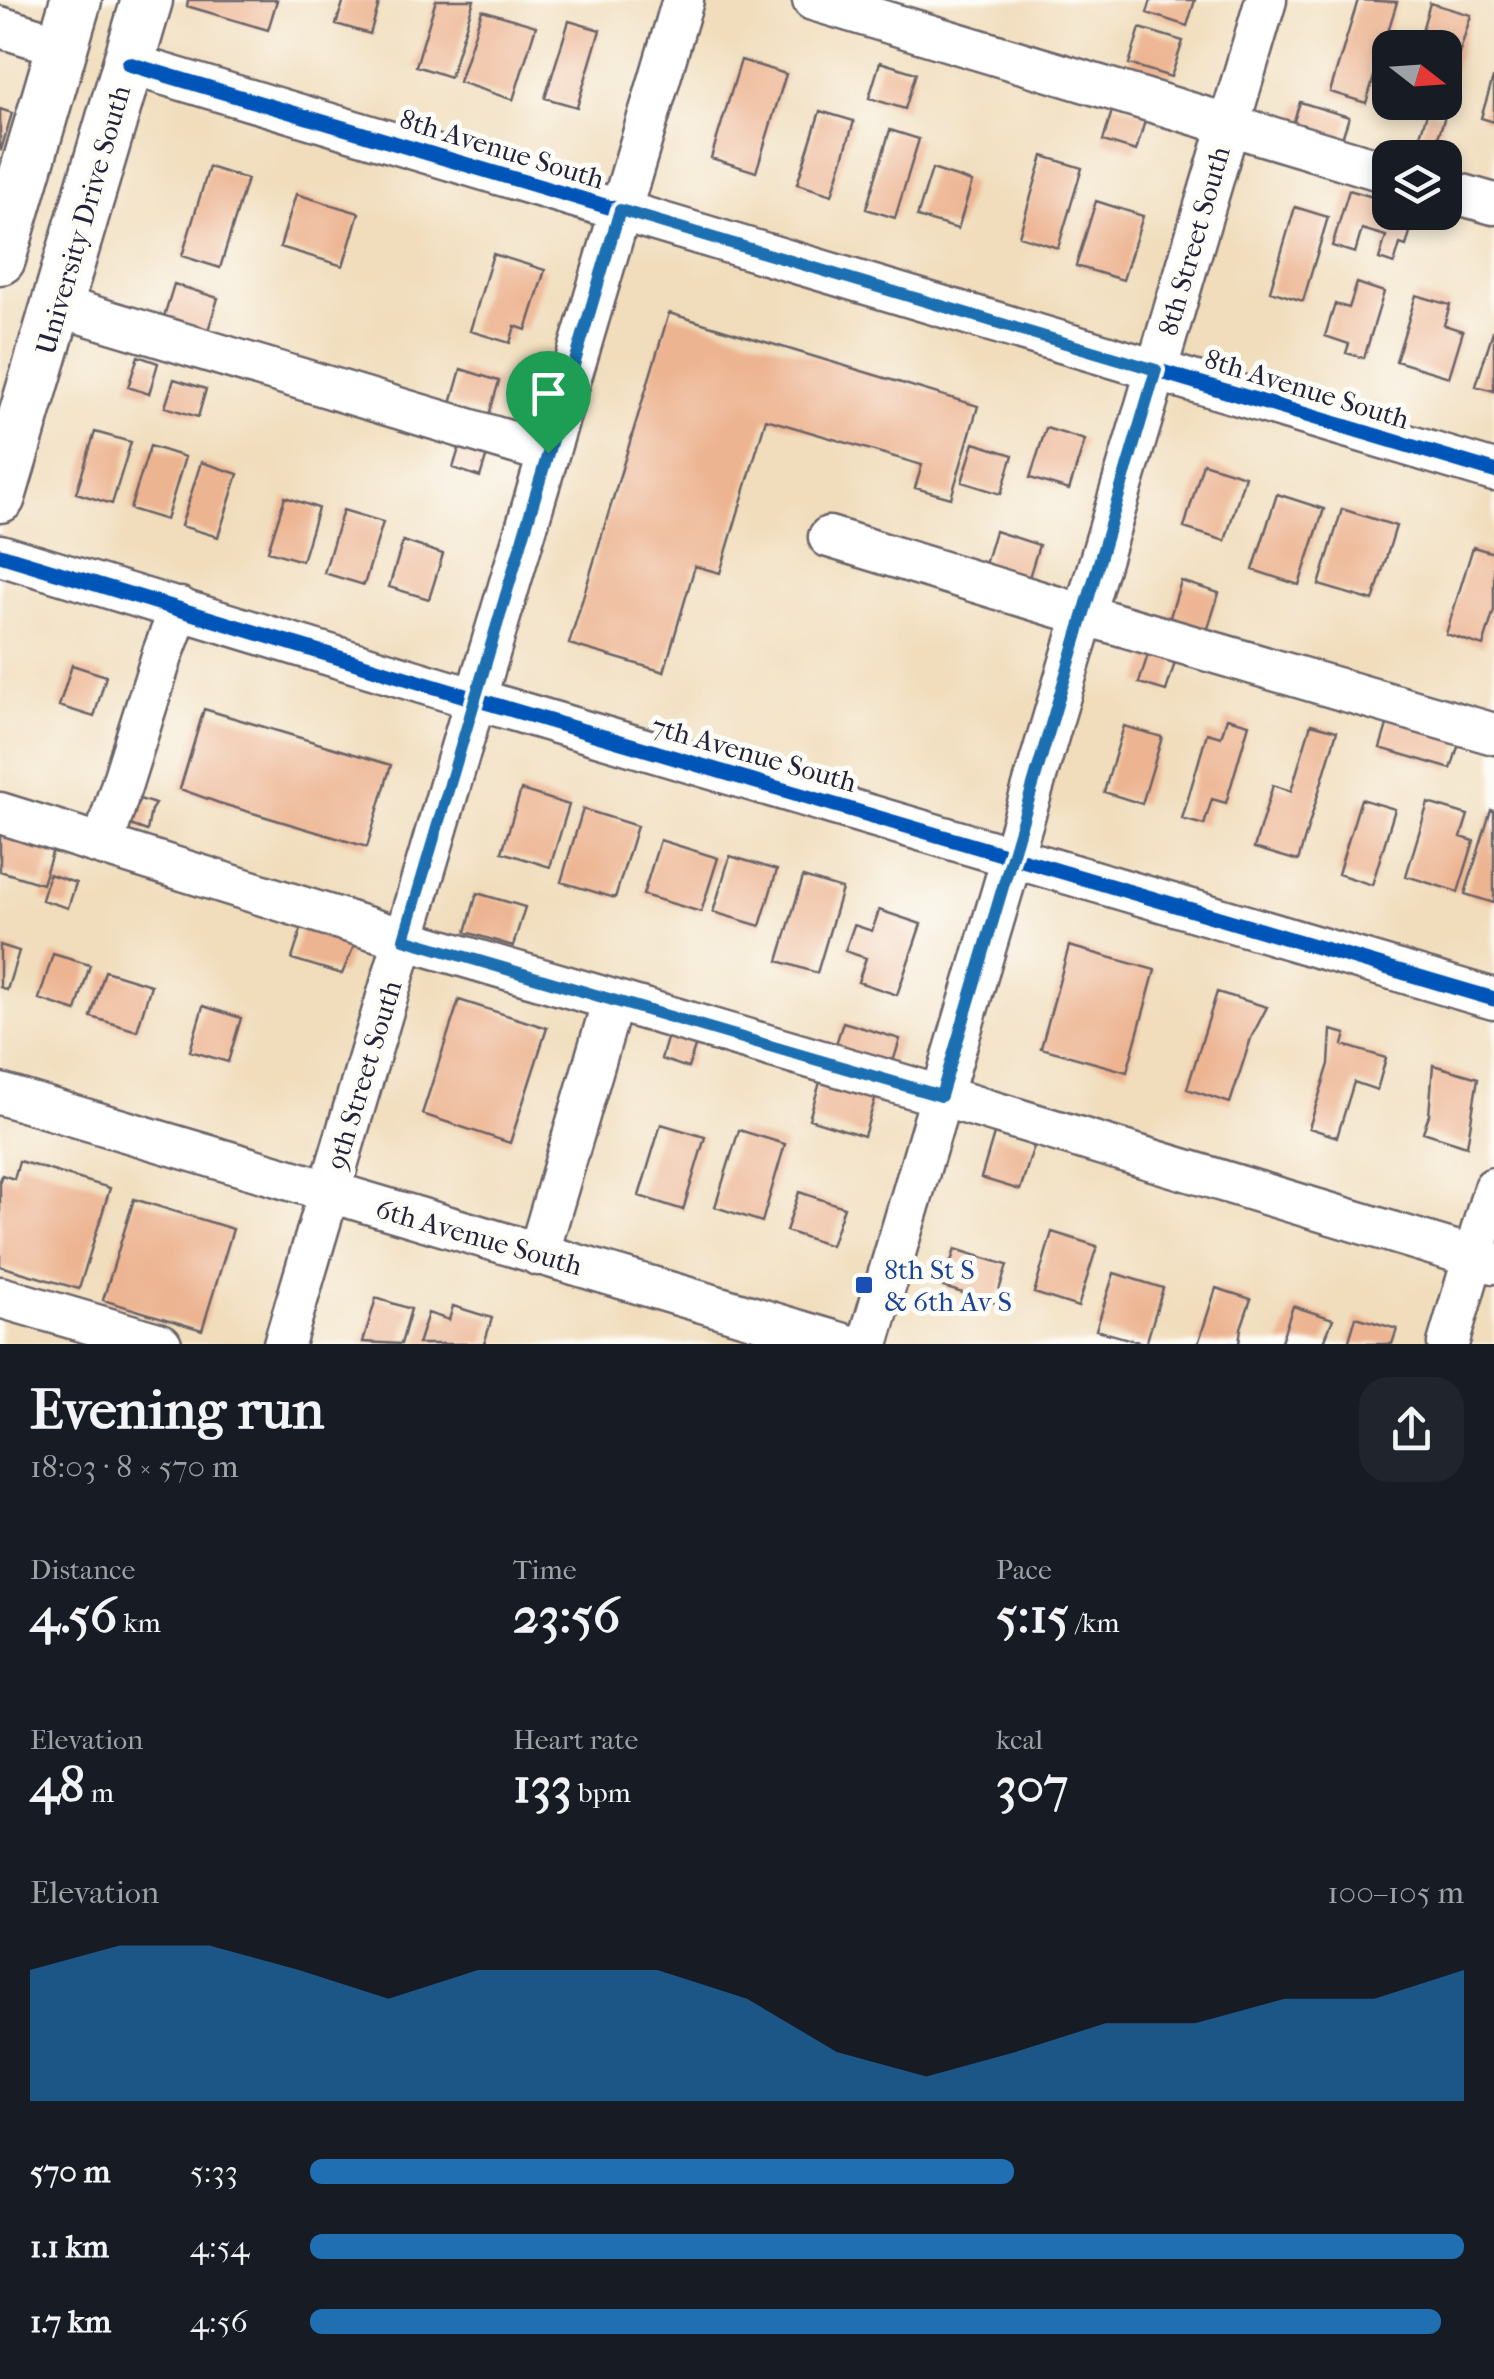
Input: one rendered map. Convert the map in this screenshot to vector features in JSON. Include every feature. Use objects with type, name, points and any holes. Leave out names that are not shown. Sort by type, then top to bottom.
[{"type":"main road","name":"University Drive South","points":[[0,497],[147,0]]},
{"type":"main road","points":[[0,260],[69,23]]},
{"type":"street","name":"9th Street South","points":[[284,1344],[683,0]]},
{"type":"street","points":[[813,0],[1372,169]]},
{"type":"street","name":"8th Street South","points":[[868,1344],[1266,0]]},
{"type":"street","points":[[0,27],[69,23]]},
{"type":"street","name":"8th Avenue South","points":[[128,64],[1494,471]]},
{"type":"street","points":[[1462,195],[1494,204]]},
{"type":"street","points":[[58,306],[548,453]]},
{"type":"street","points":[[829,537],[1494,734]]},
{"type":"street","name":"7th Avenue South","points":[[0,554],[475,699],[1494,1000]]},
{"type":"street","points":[[104,844],[180,608]]},
{"type":"street","points":[[0,812],[404,939],[1484,1260]]},
{"type":"street","points":[[538,1255],[613,1000]]},
{"type":"street","name":"6th Avenue South","points":[[0,1094],[844,1344]]},
{"type":"street","points":[[1448,1344],[1484,1260],[1494,1188]]},
{"type":"street","points":[[0,1297],[161,1344]]},
{"type":"building","points":[[188,0],[277,0],[268,30],[187,6]]},
{"type":"building","points":[[344,0],[380,0],[370,34],[336,24]]},
{"type":"building","points":[[436,0],[474,0],[450,77],[416,66]]},
{"type":"building","points":[[1151,0],[1195,0],[1187,26],[1147,13]]},
{"type":"building","points":[[1358,0],[1397,2],[1388,30],[1372,30],[1372,83],[1366,103],[1330,92]]},
{"type":"building","points":[[1430,3],[1471,15],[1462,44],[1462,30],[1422,30]]},
{"type":"building","points":[[482,10],[536,26],[513,100],[459,82]]},
{"type":"building","points":[[569,21],[600,30],[577,107],[545,98]]},
{"type":"building","points":[[1140,28],[1183,41],[1171,77],[1129,64]]},
{"type":"building","points":[[741,60],[786,74],[756,172],[711,158]]},
{"type":"building","points":[[880,62],[916,73],[905,109],[869,98]]},
{"type":"building","points":[[1494,78],[1494,122],[1481,118]]},
{"type":"building","points":[[1300,102],[1349,117],[1339,148],[1290,133]]},
{"type":"building","points":[[1114,104],[1147,114],[1136,151],[1103,141]]},
{"type":"building","points":[[0,109],[12,113],[1,150],[0,149]]},
{"type":"building","points":[[820,111],[854,121],[832,195],[797,184]]},
{"type":"building","points":[[1425,120],[1444,120],[1437,140],[1419,139]]},
{"type":"building","points":[[890,130],[919,139],[895,218],[866,209]]},
{"type":"building","points":[[1043,156],[1082,168],[1058,248],[1019,236]]},
{"type":"building","points":[[209,167],[247,179],[220,268],[182,256]]},
{"type":"building","points":[[932,169],[972,182],[958,229],[917,217]]},
{"type":"building","points":[[1349,190],[1372,197],[1372,230],[1411,230],[1406,246],[1400,244],[1394,264],[1379,259],[1386,236],[1362,229],[1355,253],[1332,246]]},
{"type":"building","points":[[296,194],[359,213],[343,266],[280,247]]},
{"type":"building","points":[[1096,201],[1143,216],[1123,280],[1076,266]]},
{"type":"building","points":[[1295,207],[1328,217],[1303,301],[1270,291]]},
{"type":"building","points":[[493,254],[545,270],[526,330],[515,326],[510,343],[470,331]]},
{"type":"building","points":[[1357,283],[1384,292],[1364,358],[1346,353],[1349,344],[1325,336],[1335,304],[1349,308]]},
{"type":"building","points":[[174,284],[218,298],[206,337],[162,323]]},
{"type":"building","points":[[1416,295],[1450,305],[1444,325],[1463,331],[1449,377],[1396,361]]},
{"type":"building","points":[[669,313],[978,406],[951,498],[915,488],[922,465],[766,419],[720,573],[695,566],[664,672],[569,644]]},
{"type":"building","points":[[1494,331],[1494,391],[1476,386]]},
{"type":"building","points":[[138,356],[158,363],[149,394],[128,387]]},
{"type":"building","points":[[461,369],[499,381],[489,415],[451,404]]},
{"type":"building","points":[[174,379],[206,389],[198,417],[165,407]]},
{"type":"building","points":[[1046,428],[1085,440],[1069,490],[1030,478]]},
{"type":"building","points":[[95,432],[131,442],[112,504],[76,493]]},
{"type":"building","points":[[461,442],[488,451],[480,477],[453,468]]},
{"type":"building","points":[[974,443],[1013,455],[1001,494],[962,482]]},
{"type":"building","points":[[150,446],[185,457],[166,520],[130,509]]},
{"type":"building","points":[[201,462],[238,474],[218,537],[181,526]]},
{"type":"building","points":[[1203,463],[1245,476],[1225,541],[1184,528]]},
{"type":"building","points":[[1277,494],[1324,509],[1299,585],[1253,570]]},
{"type":"building","points":[[285,497],[318,508],[302,561],[268,551]]},
{"type":"building","points":[[1342,509],[1396,526],[1373,601],[1319,585]]},
{"type":"building","points":[[343,510],[383,522],[364,585],[324,573]]},
{"type":"building","points":[[995,531],[1039,545],[1027,584],[983,571]]},
{"type":"building","points":[[403,541],[443,554],[429,599],[389,587]]},
{"type":"building","points":[[1473,547],[1494,553],[1494,610],[1483,646],[1446,634]]},
{"type":"building","points":[[1181,581],[1219,593],[1205,638],[1167,627]]},
{"type":"building","points":[[1150,648],[1177,656],[1166,691],[1139,683]]},
{"type":"building","points":[[72,665],[106,676],[94,717],[59,706]]},
{"type":"building","points":[[204,709],[391,765],[367,847],[180,789]]},
{"type":"building","points":[[1390,715],[1461,737],[1451,769],[1380,748]]},
{"type":"building","points":[[1227,718],[1249,724],[1226,803],[1212,799],[1204,825],[1182,819],[1207,733],[1221,737]]},
{"type":"building","points":[[1311,724],[1337,731],[1298,861],[1254,848],[1273,785],[1291,791]]},
{"type":"building","points":[[1124,726],[1162,737],[1142,804],[1104,792]]},
{"type":"building","points":[[521,790],[569,805],[550,867],[502,852]]},
{"type":"building","points":[[130,796],[155,804],[147,831],[122,822]]},
{"type":"building","points":[[1361,799],[1395,809],[1372,885],[1338,874]]},
{"type":"building","points":[[1428,803],[1468,815],[1461,837],[1474,841],[1458,892],[1406,876]]},
{"type":"building","points":[[583,809],[637,826],[615,898],[561,882]]},
{"type":"building","points":[[1491,810],[1494,811],[1494,903],[1465,894]]},
{"type":"building","points":[[0,834],[53,850],[42,884],[0,871]]},
{"type":"building","points":[[660,840],[718,858],[701,912],[643,895]]},
{"type":"building","points":[[730,856],[777,870],[760,926],[713,912]]},
{"type":"building","points":[[49,874],[76,883],[68,908],[42,900]]},
{"type":"building","points":[[803,877],[842,889],[817,973],[778,961]]},
{"type":"building","points":[[477,893],[525,907],[513,946],[466,932]]},
{"type":"building","points":[[879,910],[921,924],[897,995],[858,982],[866,958],[845,951],[854,925],[872,931]]},
{"type":"building","points":[[304,920],[359,934],[342,974],[292,959]]},
{"type":"building","points":[[0,945],[19,951],[7,990],[0,987]]},
{"type":"building","points":[[1069,946],[1155,970],[1127,1072],[1041,1048]]},
{"type":"building","points":[[53,954],[90,965],[76,1011],[39,999]]},
{"type":"building","points":[[105,971],[151,985],[137,1031],[91,1017]]},
{"type":"building","points":[[1217,992],[1267,1007],[1251,1038],[1230,1103],[1187,1089]]},
{"type":"building","points":[[459,1000],[547,1028],[510,1143],[422,1114]]},
{"type":"building","points":[[203,1006],[241,1018],[228,1062],[190,1051]]},
{"type":"building","points":[[843,1022],[900,1039],[890,1072],[833,1054]]},
{"type":"building","points":[[1331,1030],[1346,1034],[1343,1045],[1386,1058],[1377,1090],[1354,1082],[1337,1137],[1309,1128],[1329,1064]]},
{"type":"building","points":[[669,1032],[697,1041],[688,1068],[661,1059]]},
{"type":"building","points":[[1433,1065],[1478,1078],[1467,1146],[1423,1132],[1429,1115]]},
{"type":"building","points":[[821,1079],[876,1096],[864,1136],[809,1119]]},
{"type":"building","points":[[661,1124],[705,1137],[683,1210],[639,1196]]},
{"type":"building","points":[[739,1130],[785,1144],[762,1222],[715,1207]]},
{"type":"building","points":[[994,1134],[1034,1146],[1020,1190],[981,1178]]},
{"type":"building","points":[[19,1161],[110,1188],[79,1289],[0,1266],[0,1180],[2,1175],[14,1179]]},
{"type":"building","points":[[799,1192],[844,1207],[831,1246],[786,1231]]},
{"type":"building","points":[[134,1199],[233,1229],[202,1330],[103,1300]]},
{"type":"building","points":[[1052,1232],[1097,1246],[1078,1307],[1034,1293]]},
{"type":"building","points":[[955,1249],[1007,1265],[995,1303],[943,1287]]},
{"type":"building","points":[[1114,1273],[1163,1288],[1146,1344],[1096,1330]]},
{"type":"building","points":[[1216,1288],[1251,1299],[1239,1344],[1198,1344]]},
{"type":"building","points":[[376,1298],[411,1309],[401,1344],[363,1342]]},
{"type":"building","points":[[453,1306],[492,1318],[484,1344],[418,1344],[428,1313],[449,1320]]},
{"type":"building","points":[[1293,1306],[1333,1319],[1323,1344],[1280,1344]]},
{"type":"building","points":[[1356,1317],[1397,1329],[1392,1344],[1348,1344]]},
{"type":"cycle path","points":[[129,64],[1494,471]]},
{"type":"cycle path","points":[[0,555],[1494,999]]},
{"type":"place","name":"8th St S & 6th Av S","points":[[864,1285]]},
{"type":"route","points":[[620,210],[1156,370],[941,1096],[404,939],[548,453],[620,210]]}]
